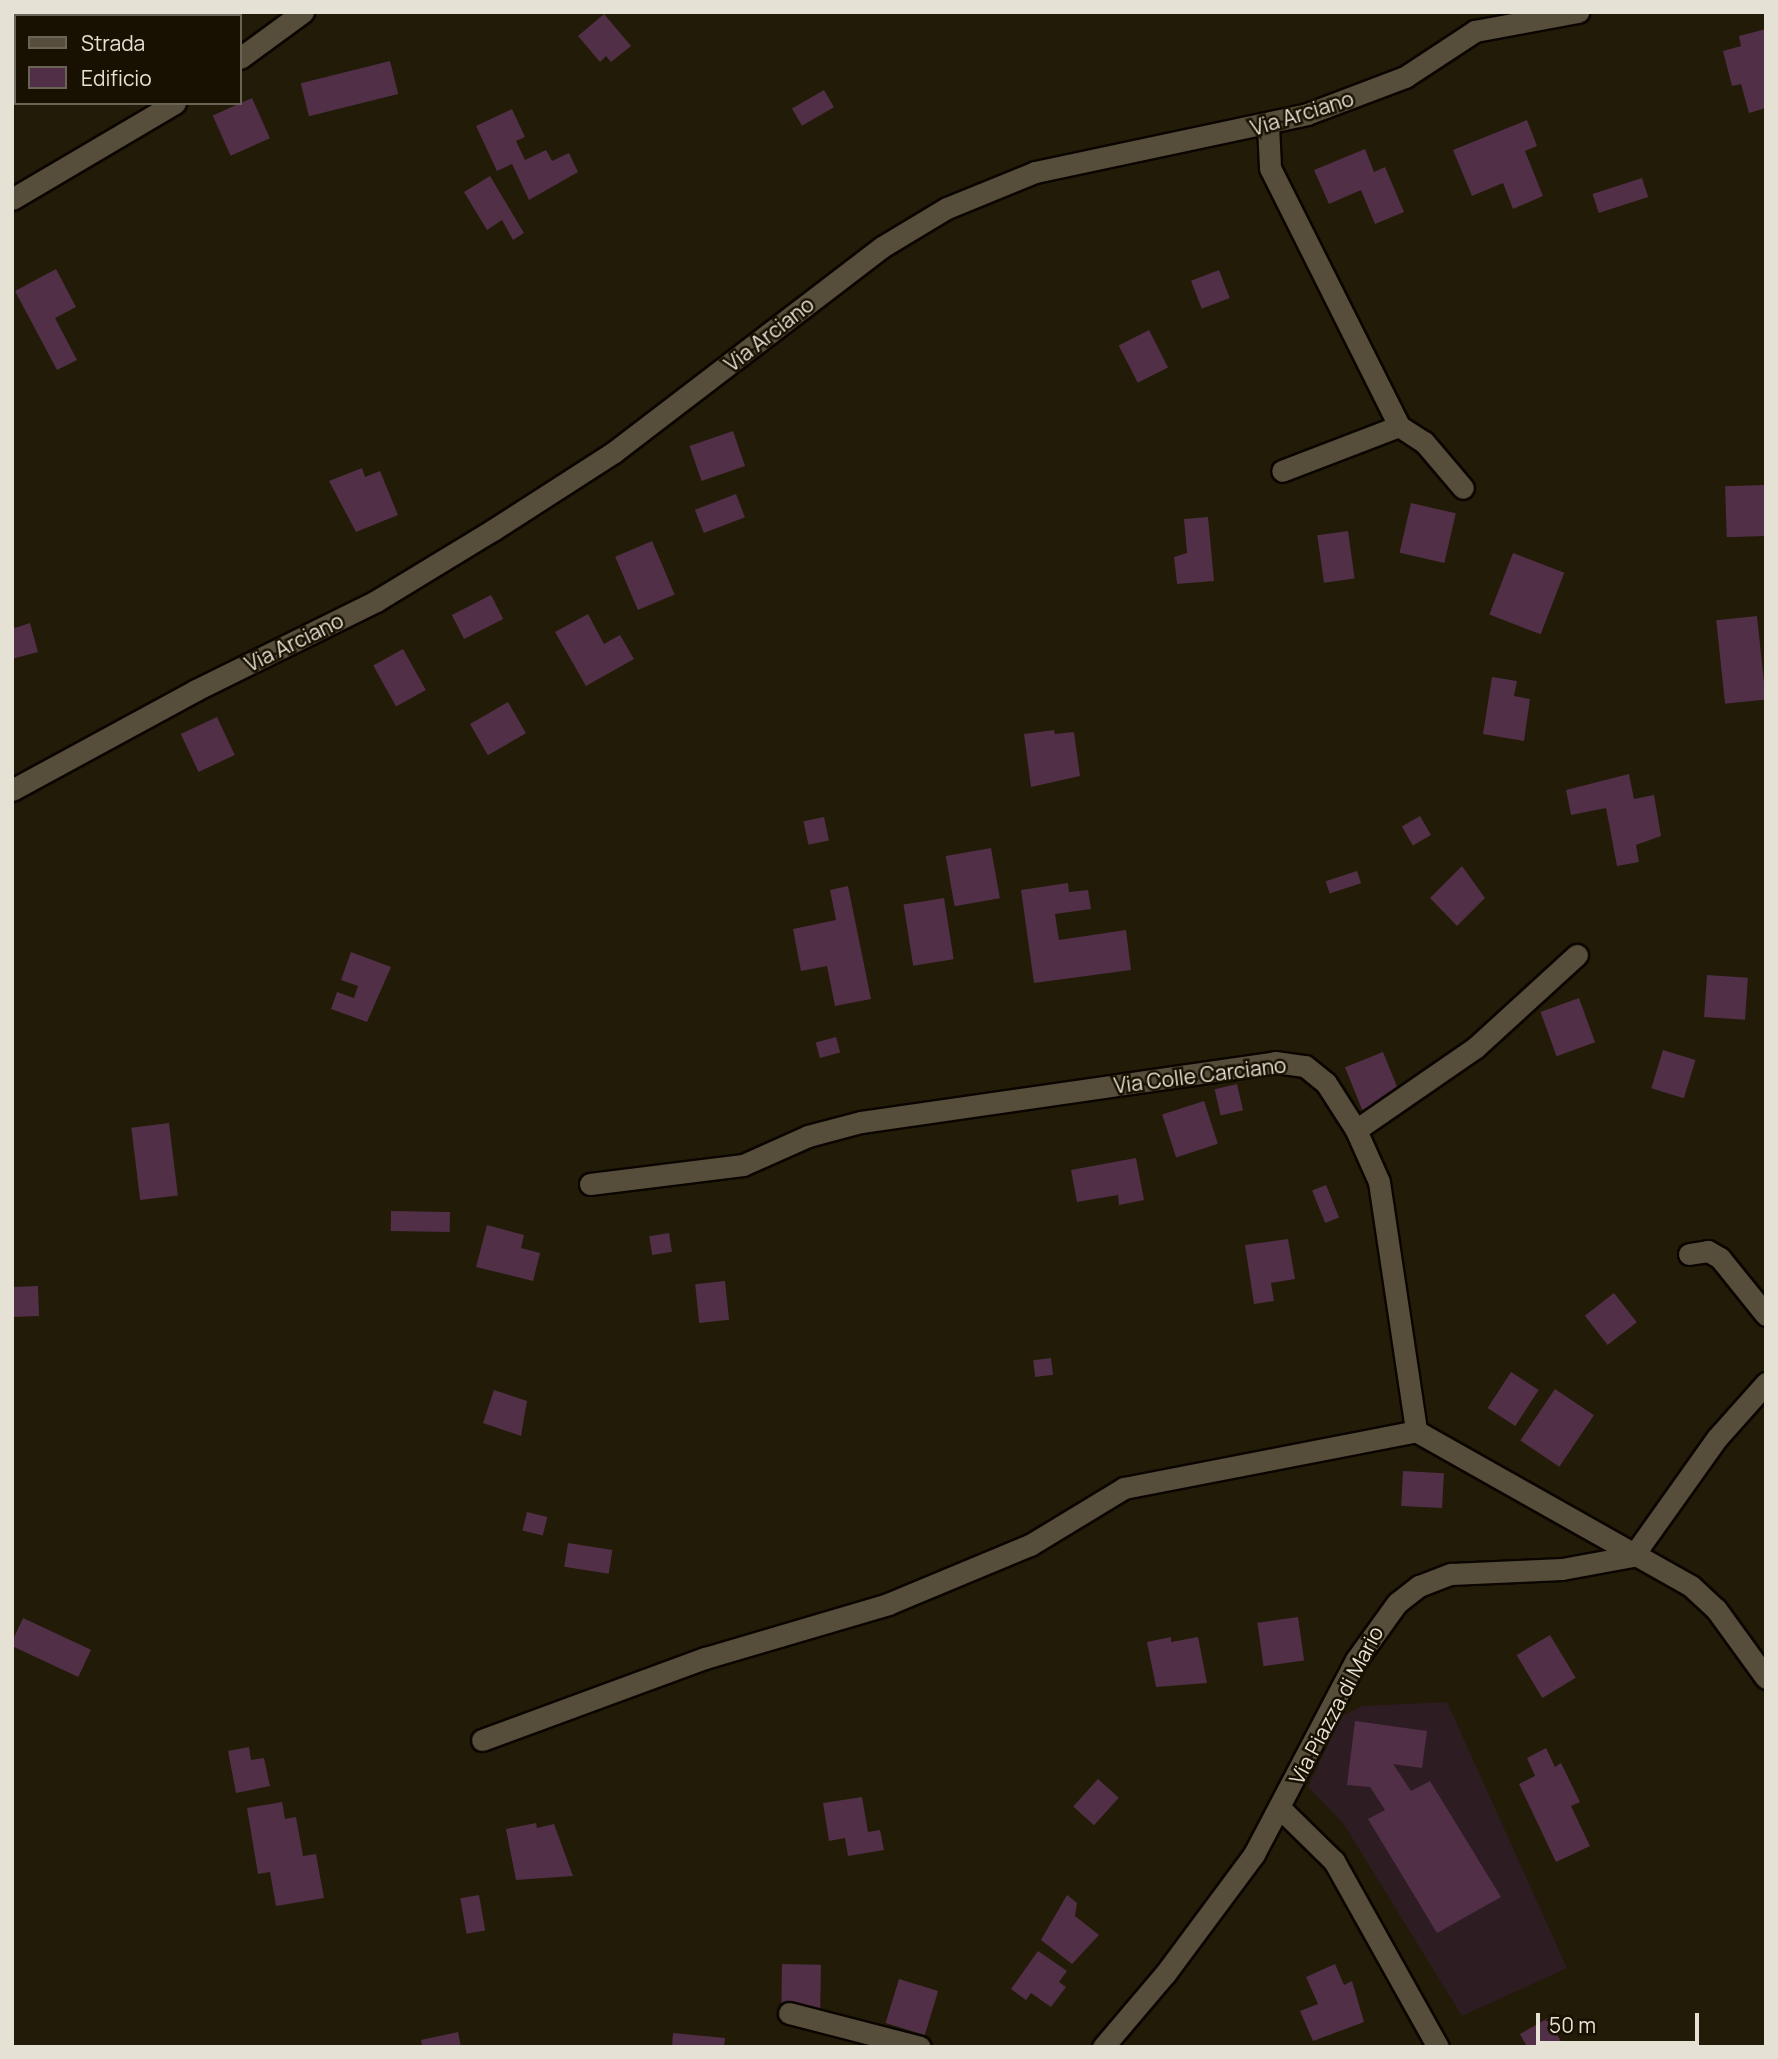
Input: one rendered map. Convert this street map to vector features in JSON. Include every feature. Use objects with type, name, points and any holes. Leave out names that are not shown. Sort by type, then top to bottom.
[{"type":"street","points":[[242,57],[303,12]]},
{"type":"street","name":"Via Arciano","points":[[12,790],[196,690],[368,606],[493,530],[614,452],[882,247],[938,212],[1035,172],[1268,125],[1383,87],[1475,31],[1578,12]]},
{"type":"street","points":[[12,199],[172,105]]},
{"type":"street","points":[[1268,125],[1270,167],[1399,426],[1424,442],[1463,488]]},
{"type":"street","points":[[1282,471],[1399,426]]},
{"type":"street","points":[[1356,1129],[1475,1048],[1577,955]]},
{"type":"street","name":"Via Colle Carciano","points":[[590,1184],[743,1165],[821,1131],[860,1122],[1275,1062],[1297,1063],[1317,1073],[1356,1129],[1386,1212],[1416,1431]]},
{"type":"street","points":[[1689,1254],[1714,1253],[1766,1315]]},
{"type":"street","points":[[1633,1556],[1721,1432],[1766,1383]]},
{"type":"street","points":[[482,1740],[705,1658],[888,1604],[1030,1545],[1124,1488],[1416,1431],[1702,1595],[1766,1678]]},
{"type":"street","name":"Via Piazza di Mario","points":[[1103,2047],[1215,1909],[1281,1809],[1363,1648],[1389,1611],[1414,1590],[1461,1573],[1562,1569],[1633,1556]]},
{"type":"street","points":[[1281,1809],[1334,1861],[1437,2047]]},
{"type":"street","points":[[789,2013],[920,2047]]},
{"type":"shaded area","points":[[1447,1702],[1567,1968],[1462,2016],[1343,1823],[1308,1787],[1342,1716],[1362,1706]]},
{"type":"building","points":[[604,14],[631,46],[611,62],[606,56],[600,62],[578,36]]},
{"type":"building","points":[[1766,29],[1766,108],[1749,113],[1741,84],[1732,86],[1723,51],[1741,46],[1739,36]]},
{"type":"building","points":[[390,61],[398,94],[309,116],[301,83]]},
{"type":"building","points":[[824,90],[834,107],[802,126],[792,108]]},
{"type":"building","points":[[252,98],[270,138],[231,156],[213,115],[242,105]]},
{"type":"building","points":[[512,109],[525,137],[516,141],[525,160],[546,150],[552,161],[569,153],[578,172],[529,200],[512,164],[497,171],[476,126]]},
{"type":"building","points":[[1527,120],[1537,146],[1525,151],[1543,196],[1513,209],[1503,183],[1472,196],[1453,150]]},
{"type":"building","points":[[1365,149],[1374,172],[1385,167],[1404,212],[1375,224],[1361,190],[1329,204],[1314,170]]},
{"type":"building","points":[[490,176],[524,233],[513,240],[502,220],[487,230],[464,192]]},
{"type":"building","points":[[1642,178],[1648,197],[1599,213],[1593,194]]},
{"type":"building","points":[[56,269],[76,307],[55,318],[77,360],[57,370],[15,291]]},
{"type":"building","points":[[1219,270],[1230,298],[1202,309],[1191,281]]},
{"type":"building","points":[[1149,330],[1168,367],[1138,383],[1119,345]]},
{"type":"building","points":[[733,431],[745,466],[702,481],[690,446]]},
{"type":"building","points":[[362,468],[365,477],[380,471],[398,515],[356,532],[329,481]]},
{"type":"building","points":[[1764,485],[1766,536],[1727,537],[1725,486]]},
{"type":"building","points":[[736,494],[745,517],[704,533],[695,510]]},
{"type":"building","points":[[1411,503],[1456,513],[1444,563],[1400,553]]},
{"type":"building","points":[[1208,517],[1214,581],[1177,584],[1174,557],[1187,553],[1184,519]]},
{"type":"building","points":[[1348,531],[1355,579],[1324,583],[1317,535]]},
{"type":"building","points":[[652,541],[675,594],[638,610],[615,557]]},
{"type":"building","points":[[1513,553],[1564,573],[1541,634],[1489,615]]},
{"type":"building","points":[[491,595],[503,619],[464,639],[452,615]]},
{"type":"building","points":[[588,614],[604,644],[620,635],[634,659],[586,686],[555,632]]},
{"type":"building","points":[[1757,616],[1766,700],[1725,704],[1716,620]]},
{"type":"building","points":[[12,622],[15,628],[30,623],[38,652],[12,659]]},
{"type":"building","points":[[403,649],[426,690],[396,707],[373,665]]},
{"type":"building","points":[[1492,677],[1517,681],[1514,696],[1530,699],[1524,741],[1483,734]]},
{"type":"building","points":[[508,702],[526,733],[488,755],[470,724]]},
{"type":"building","points":[[217,717],[235,755],[198,772],[181,734]]},
{"type":"building","points":[[1054,730],[1055,734],[1074,732],[1080,776],[1031,787],[1024,734]]},
{"type":"building","points":[[1629,774],[1634,799],[1654,795],[1661,836],[1636,845],[1639,862],[1617,866],[1606,808],[1571,815],[1566,790]]},
{"type":"building","points":[[1420,816],[1431,835],[1413,846],[1402,826]]},
{"type":"building","points":[[824,817],[829,840],[808,845],[803,821]]},
{"type":"building","points":[[991,848],[1000,898],[955,906],[946,856]]},
{"type":"building","points":[[1462,866],[1485,898],[1457,926],[1430,898]]},
{"type":"building","points":[[1357,871],[1361,883],[1330,894],[1326,881]]},
{"type":"building","points":[[1068,883],[1069,892],[1088,890],[1091,909],[1055,914],[1059,940],[1126,930],[1131,970],[1034,983],[1021,890]]},
{"type":"building","points":[[848,886],[871,999],[835,1006],[827,966],[801,971],[793,929],[836,920],[830,890]]},
{"type":"building","points":[[944,898],[954,959],[913,966],[904,904]]},
{"type":"building","points":[[351,952],[391,967],[367,1022],[331,1009],[337,992],[354,998],[358,986],[341,980]]},
{"type":"building","points":[[1707,975],[1748,978],[1745,1020],[1704,1017]]},
{"type":"building","points":[[1579,998],[1595,1042],[1557,1056],[1540,1012]]},
{"type":"building","points":[[836,1037],[840,1052],[820,1058],[816,1042]]},
{"type":"building","points":[[1663,1050],[1696,1060],[1684,1098],[1651,1088]]},
{"type":"building","points":[[1383,1052],[1400,1095],[1362,1110],[1345,1067]]},
{"type":"building","points":[[1237,1084],[1243,1110],[1221,1115],[1215,1089]]},
{"type":"building","points":[[1204,1101],[1218,1144],[1176,1157],[1162,1115]]},
{"type":"building","points":[[169,1123],[178,1195],[140,1200],[131,1128]]},
{"type":"building","points":[[1136,1158],[1144,1200],[1119,1205],[1118,1195],[1077,1202],[1071,1170]]},
{"type":"building","points":[[1326,1185],[1339,1217],[1325,1223],[1312,1191]]},
{"type":"building","points":[[391,1211],[450,1212],[450,1232],[391,1231]]},
{"type":"building","points":[[487,1225],[524,1235],[521,1248],[540,1253],[533,1281],[476,1267]]},
{"type":"building","points":[[669,1233],[672,1252],[652,1255],[649,1236]]},
{"type":"building","points":[[1288,1239],[1295,1279],[1271,1283],[1274,1301],[1254,1304],[1245,1245]]},
{"type":"building","points":[[725,1281],[729,1320],[699,1323],[695,1284]]},
{"type":"building","points":[[38,1286],[39,1316],[13,1317],[12,1287]]},
{"type":"building","points":[[1614,1293],[1637,1322],[1608,1345],[1585,1316]]},
{"type":"building","points":[[1051,1358],[1053,1375],[1035,1377],[1033,1360]]},
{"type":"building","points":[[1511,1372],[1539,1390],[1515,1426],[1488,1408]]},
{"type":"building","points":[[1555,1389],[1594,1415],[1559,1467],[1520,1440]]},
{"type":"building","points":[[494,1390],[527,1401],[521,1436],[483,1423]]},
{"type":"building","points":[[1403,1471],[1444,1473],[1442,1508],[1401,1506]]},
{"type":"building","points":[[527,1512],[547,1517],[543,1536],[522,1530]]},
{"type":"building","points":[[568,1543],[612,1550],[609,1574],[564,1567]]},
{"type":"building","points":[[1298,1617],[1304,1661],[1264,1666],[1257,1623]]},
{"type":"building","points":[[23,1618],[91,1650],[78,1677],[12,1646]]},
{"type":"building","points":[[1550,1635],[1576,1678],[1542,1698],[1517,1655]]},
{"type":"building","points":[[1171,1637],[1171,1642],[1198,1637],[1207,1683],[1156,1687],[1147,1642]]},
{"type":"building","points":[[1355,1721],[1427,1731],[1422,1768],[1393,1764],[1411,1791],[1430,1781],[1501,1897],[1437,1933],[1368,1819],[1385,1810],[1370,1787],[1347,1785]]},
{"type":"building","points":[[249,1747],[251,1760],[264,1758],[270,1786],[236,1793],[228,1751]]},
{"type":"building","points":[[1546,1748],[1555,1767],[1561,1763],[1580,1802],[1571,1806],[1590,1846],[1556,1862],[1519,1784],[1535,1776],[1527,1758]]},
{"type":"building","points":[[1098,1779],[1119,1798],[1094,1825],[1073,1806]]},
{"type":"building","points":[[862,1797],[868,1832],[880,1830],[884,1850],[848,1856],[845,1838],[829,1841],[823,1803]]},
{"type":"building","points":[[282,1802],[285,1819],[296,1817],[303,1856],[316,1854],[324,1898],[276,1906],[270,1872],[258,1874],[247,1808]]},
{"type":"building","points":[[536,1823],[537,1828],[554,1824],[573,1876],[516,1880],[506,1829]]},
{"type":"building","points":[[479,1895],[485,1930],[467,1934],[460,1898]]},
{"type":"building","points":[[1067,1895],[1077,1903],[1075,1916],[1099,1935],[1072,1964],[1041,1940]]},
{"type":"building","points":[[1038,1951],[1067,1971],[1059,1982],[1066,1987],[1051,2007],[1031,1993],[1026,2000],[1011,1989]]},
{"type":"building","points":[[782,1964],[821,1965],[820,2011],[781,2010]]},
{"type":"building","points":[[1335,1964],[1344,1985],[1352,1981],[1364,2022],[1313,2041],[1300,2011],[1318,2004],[1306,1977]]},
{"type":"building","points":[[899,1979],[938,1991],[925,2035],[886,2023]]},
{"type":"building","points":[[1548,2018],[1564,2047],[1527,2047],[1520,2034]]},
{"type":"building","points":[[458,2032],[461,2047],[422,2047],[421,2040]]},
{"type":"building","points":[[673,2033],[725,2038],[724,2047],[672,2047]]}]
